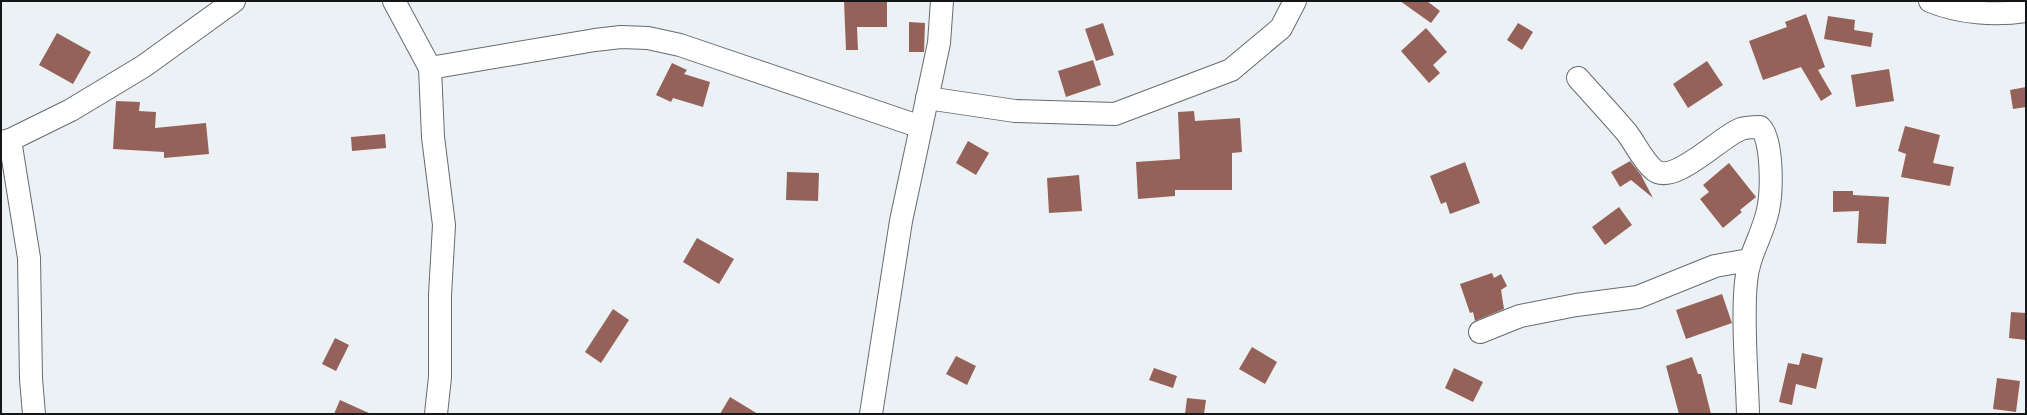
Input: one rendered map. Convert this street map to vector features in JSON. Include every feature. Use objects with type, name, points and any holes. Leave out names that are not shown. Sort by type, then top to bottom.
[{"type":"street","points":[[34,414],[31,379],[29,258],[5,141],[71,110],[144,66],[234,1]]},
{"type":"street","points":[[394,1],[430,68],[433,138],[444,225],[440,295],[440,377],[436,414]]},
{"type":"street","points":[[871,414],[901,221],[939,42],[942,1]]},
{"type":"street","points":[[927,98],[1014,112],[1115,114],[1231,70],[1281,28],[1295,1]]},
{"type":"street","points":[[1930,1],[1940,5],[1970,12],[2011,13],[2026,11]]},
{"type":"street","points":[[430,68],[595,40],[621,37],[648,38],[701,52],[921,127]]},
{"type":"street","points":[[1578,78],[1626,133],[1654,170],[1662,174],[1670,174],[1680,170],[1721,140],[1741,129],[1760,127],[1765,132],[1768,146],[1768,210],[1749,260],[1746,283],[1745,307],[1748,414]]},
{"type":"street","points":[[1480,332],[1520,316],[1576,305],[1638,297],[1716,266],[1749,260]]},
{"type":"building","points":[[844,1],[887,1],[887,27],[857,27],[858,50],[846,50]]},
{"type":"building","points":[[1400,1],[1427,1],[1440,11],[1431,23]]},
{"type":"building","points":[[1806,14],[1825,67],[1818,70],[1832,94],[1821,101],[1801,67],[1763,80],[1749,41],[1787,27],[1785,22]]},
{"type":"building","points":[[1828,16],[1855,20],[1854,30],[1873,33],[1871,47],[1824,39]]},
{"type":"building","points":[[909,22],[925,23],[924,52],[909,52]]},
{"type":"building","points":[[1103,23],[1114,55],[1096,61],[1085,29]]},
{"type":"building","points":[[1518,23],[1533,32],[1522,50],[1507,40]]},
{"type":"building","points":[[1426,28],[1447,52],[1433,65],[1440,73],[1429,83],[1401,51]]},
{"type":"building","points":[[57,33],[91,52],[73,84],[39,65]]},
{"type":"building","points":[[1093,60],[1101,85],[1066,97],[1058,71]]},
{"type":"building","points":[[1707,61],[1723,85],[1688,108],[1673,84]]},
{"type":"building","points":[[672,63],[687,70],[684,74],[710,82],[703,107],[673,98],[671,102],[656,95]]},
{"type":"building","points":[[1889,69],[1894,101],[1856,107],[1851,75]]},
{"type":"building","points":[[2026,87],[2026,107],[2013,109],[2010,90]]},
{"type":"building","points":[[116,101],[140,102],[139,111],[156,112],[155,128],[206,123],[209,154],[164,158],[164,152],[113,149]]},
{"type":"building","points":[[1194,111],[1195,121],[1240,118],[1242,152],[1232,153],[1232,190],[1175,190],[1175,196],[1138,199],[1136,162],[1180,159],[1178,112]]},
{"type":"building","points":[[1905,126],[1940,135],[1933,163],[1954,167],[1950,186],[1901,177],[1906,154],[1898,151]]},
{"type":"building","points":[[385,134],[386,148],[352,151],[351,137]]},
{"type":"building","points":[[968,141],[989,153],[976,175],[956,163]]},
{"type":"building","points":[[1630,161],[1641,175],[1653,198],[1631,180],[1620,187],[1611,172]]},
{"type":"building","points":[[1465,162],[1480,203],[1450,214],[1446,202],[1441,204],[1430,176]]},
{"type":"building","points":[[1729,163],[1756,197],[1740,210],[1742,212],[1723,228],[1700,199],[1709,192],[1703,185]]},
{"type":"building","points":[[787,172],[819,173],[818,201],[786,200]]},
{"type":"building","points":[[1079,175],[1082,211],[1049,213],[1047,178]]},
{"type":"building","points":[[1833,191],[1853,191],[1853,195],[1889,197],[1886,244],[1857,243],[1859,211],[1833,212]]},
{"type":"building","points":[[1619,207],[1632,225],[1605,245],[1592,227]]},
{"type":"building","points":[[697,238],[734,259],[719,284],[683,262]]},
{"type":"building","points":[[1492,273],[1494,278],[1501,274],[1507,286],[1501,290],[1504,309],[1475,321],[1473,312],[1470,313],[1460,284]]},
{"type":"building","points":[[1722,294],[1732,323],[1686,339],[1676,310]]},
{"type":"building","points":[[613,309],[629,320],[601,363],[585,352]]},
{"type":"building","points":[[2011,312],[2026,313],[2026,340],[2009,338]]},
{"type":"building","points":[[335,338],[349,345],[336,371],[322,364]]},
{"type":"building","points":[[1252,347],[1277,362],[1265,384],[1239,369]]},
{"type":"building","points":[[1802,353],[1823,358],[1816,389],[1796,384],[1792,405],[1779,402],[1788,363],[1799,365]]},
{"type":"building","points":[[956,356],[976,366],[967,385],[946,374]]},
{"type":"building","points":[[1692,357],[1698,374],[1701,374],[1711,414],[1679,414],[1666,366]]},
{"type":"building","points":[[1154,368],[1177,376],[1173,388],[1149,380]]},
{"type":"building","points":[[1454,368],[1483,382],[1473,402],[1445,388]]},
{"type":"building","points":[[1997,378],[2020,381],[2016,412],[1993,409]]},
{"type":"building","points":[[730,397],[758,414],[720,414]]},
{"type":"building","points":[[1187,398],[1206,400],[1204,414],[1185,414]]},
{"type":"building","points":[[340,400],[371,414],[334,414]]}]
